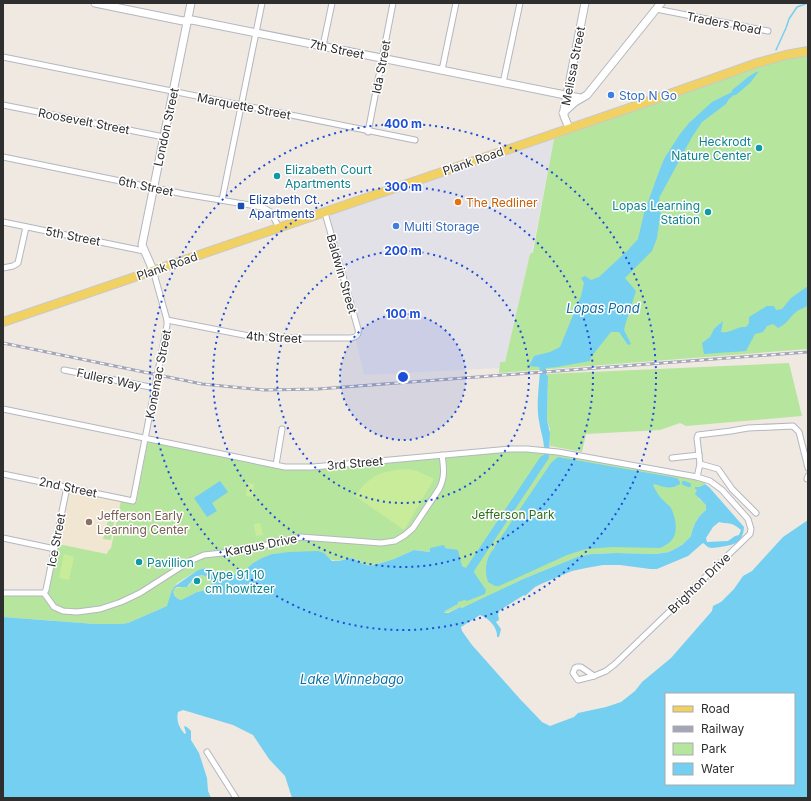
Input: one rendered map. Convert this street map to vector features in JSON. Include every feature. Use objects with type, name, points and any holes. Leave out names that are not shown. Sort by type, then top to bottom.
[{"type":"main road","name":"Plank Road","points":[[3,322],[325,213],[764,61],[808,51]]},
{"type":"street","name":"7th Street","points":[[95,3],[183,21],[192,20],[580,98]]},
{"type":"street","name":"London Street","points":[[144,251],[143,241],[191,3]]},
{"type":"street","points":[[222,200],[262,3]]},
{"type":"street","points":[[323,46],[332,3]]},
{"type":"street","name":"Ida Street","points":[[368,132],[393,3]]},
{"type":"street","points":[[442,70],[456,3]]},
{"type":"street","points":[[503,83],[520,3]]},
{"type":"street","name":"Melissa Street","points":[[569,128],[563,113],[585,3]]},
{"type":"street","points":[[563,113],[580,98],[587,95],[659,6]]},
{"type":"street","name":"Traders Road","points":[[659,6],[768,31]]},
{"type":"street","name":"Marquette Street","points":[[3,57],[368,132],[415,140]]},
{"type":"street","name":"Roosevelt Street","points":[[3,105],[164,137]]},
{"type":"street","name":"6th Street","points":[[3,157],[265,208],[271,212],[279,228]]},
{"type":"street","name":"Baldwin Street","points":[[325,213],[358,329],[358,335]]},
{"type":"street","name":"5th Street","points":[[3,222],[144,251]]},
{"type":"street","points":[[3,268],[13,266],[18,262],[26,227]]},
{"type":"street","name":"Konemac Street","points":[[133,501],[167,320],[153,270],[144,251]]},
{"type":"street","name":"4th Street","points":[[167,320],[259,338],[351,338],[358,335]]},
{"type":"street","name":"Fullers Way","points":[[64,370],[155,388]]},
{"type":"street","name":"3rd Street","points":[[3,409],[276,465],[293,467],[313,467],[511,449],[544,450],[709,480]]},
{"type":"street","points":[[697,477],[700,464],[697,438],[698,435],[731,432],[748,428],[793,426],[799,432],[808,468]]},
{"type":"street","points":[[276,465],[282,429]]},
{"type":"street","name":"Kargus Drive","points":[[44,593],[54,607],[63,611],[77,612],[100,609],[121,602],[140,593],[190,561],[204,555],[240,551],[301,537],[381,543],[395,541],[406,535],[413,528],[439,489],[442,483],[444,471],[442,455]]},
{"type":"street","points":[[672,458],[699,455]]},
{"type":"street","points":[[700,464],[718,469],[732,489],[756,514]]},
{"type":"street","name":"2nd Street","points":[[3,474],[133,501]]},
{"type":"street","name":"Brighton Drive","points":[[594,676],[606,672],[615,664],[750,534],[751,529],[748,519],[722,490],[709,480]]},
{"type":"street","name":"Ice Street","points":[[44,593],[46,590],[55,549],[67,487]]},
{"type":"street","points":[[3,538],[55,549]]},
{"type":"street","points":[[3,593],[44,593]]},
{"type":"street","points":[[207,752],[236,798]]},
{"type":"shaded area","points":[[554,139],[532,252],[530,254],[505,362],[500,362],[499,368],[364,375],[356,341],[362,336],[362,330],[329,221],[330,215],[332,213]]},
{"type":"shaded area","name":"Jefferson Early Learning Center","points":[[70,491],[121,501],[111,548],[107,554],[58,544]]},
{"type":"green space","points":[[808,54],[808,349],[499,373],[500,362],[505,362],[530,254],[533,252],[554,139],[619,113],[753,68]]},
{"type":"green space","points":[[789,363],[802,416],[686,426],[680,423],[660,430],[586,434],[582,452],[550,446],[550,429],[547,420],[548,376],[546,374]]},
{"type":"green space","name":"Jefferson Park","points":[[148,440],[284,468],[510,451],[544,450],[706,481],[705,484],[697,490],[699,499],[707,505],[706,510],[696,521],[691,536],[682,545],[669,552],[656,554],[591,554],[577,557],[523,579],[466,607],[460,607],[446,613],[444,613],[445,611],[458,604],[464,568],[448,548],[431,552],[414,550],[394,559],[371,566],[363,564],[352,558],[336,561],[327,557],[284,553],[272,554],[253,563],[243,574],[221,576],[205,568],[198,570],[177,583],[172,590],[167,606],[128,623],[95,624],[3,617],[3,595],[44,596],[48,592],[58,544],[107,554],[111,548],[121,501],[136,504]]},
{"type":"green space","points":[[408,469],[417,471],[434,479],[404,530],[355,496],[372,478],[384,472]]},
{"type":"green space","points":[[247,483],[254,484],[253,497],[246,496]]},
{"type":"green space","points":[[108,521],[114,522],[111,540],[103,539]]},
{"type":"green space","points":[[260,523],[263,535],[256,536],[254,524]]},
{"type":"green space","points":[[64,554],[74,557],[69,580],[59,578]]},
{"type":"green space","points":[[201,575],[208,577],[210,580],[212,587],[210,589],[197,592],[181,600],[175,596],[174,589],[189,586],[194,578]]},
{"type":"water","name":"Lake Winnebago","points":[[759,71],[750,83],[702,122],[692,137],[659,198],[661,210],[657,238],[652,251],[625,278],[636,291],[624,330],[631,344],[628,345],[619,332],[611,332],[591,357],[590,361],[546,368],[546,374],[548,376],[547,420],[550,433],[549,458],[474,571],[486,590],[485,594],[467,601],[465,600],[458,602],[458,604],[444,613],[448,613],[460,607],[462,608],[523,579],[577,557],[591,554],[656,554],[669,552],[682,545],[691,536],[696,521],[706,510],[706,505],[695,494],[697,490],[695,487],[700,487],[705,484],[709,487],[744,527],[742,537],[737,542],[730,545],[712,548],[709,548],[703,543],[688,556],[657,569],[620,565],[603,565],[572,571],[535,587],[525,596],[524,595],[500,610],[498,614],[499,620],[496,622],[501,629],[499,637],[497,637],[496,630],[487,618],[480,615],[461,627],[462,631],[472,645],[520,699],[542,722],[550,726],[574,717],[578,713],[621,702],[635,691],[642,682],[671,658],[712,611],[713,606],[721,602],[734,589],[743,576],[752,571],[783,537],[808,520],[808,798],[292,798],[285,776],[269,759],[253,735],[233,725],[183,710],[178,712],[178,724],[185,734],[184,726],[191,731],[191,740],[199,753],[207,778],[208,791],[211,798],[3,798],[3,617],[95,624],[128,623],[167,606],[172,590],[175,586],[198,570],[205,568],[210,569],[221,576],[241,574],[253,563],[262,558],[272,554],[290,552],[318,551],[324,553],[332,561],[352,558],[363,564],[371,566],[394,559],[414,550],[430,552],[430,548],[444,545],[445,548],[458,550],[462,566],[466,568],[541,456],[544,455],[538,409],[540,370],[539,367],[529,366],[534,356],[550,352],[560,347],[581,296],[584,283],[581,278],[585,276],[591,280],[599,277],[638,239],[644,213],[664,159],[680,134],[689,123],[712,102],[732,92],[732,90],[748,77]],"holes":[[[719,522],[735,525],[741,530],[739,535],[728,541],[707,542],[706,538],[713,527]],[[201,575],[209,578],[212,584],[210,589],[197,592],[181,600],[174,595],[174,589],[177,587],[187,587],[194,578]]]},
{"type":"water","points":[[808,286],[808,305],[793,314],[782,326],[778,328],[773,324],[767,326],[763,332],[755,334],[746,351],[704,354],[702,343],[710,337],[714,329],[723,321],[721,332],[746,327],[749,323],[749,317],[767,306],[774,306],[776,310],[782,309],[791,298]]},
{"type":"water","points":[[558,457],[677,478],[680,484],[673,487],[653,485],[659,496],[672,511],[676,525],[674,537],[660,548],[612,547],[586,549],[567,555],[499,586],[495,586],[488,582],[486,575],[486,564],[488,557],[551,463]]},
{"type":"water","points":[[220,481],[228,492],[212,503],[217,511],[207,517],[194,498]]},
{"type":"waterway","points":[[776,50],[789,19],[797,7],[808,3]]},
{"type":"waterway","points":[[684,483],[689,485]]},
{"type":"railway","points":[[3,343],[202,384],[265,390],[318,389],[808,352]]},
{"type":"place","name":"Stop N Go","points":[[611,95]]},
{"type":"place","name":"Heckrodt Nature Center","points":[[759,148]]},
{"type":"place","name":"Elizabeth Court Apartments","points":[[277,176]]},
{"type":"place","name":"The Redliner","points":[[458,202]]},
{"type":"place","name":"Elizabeth Ct. Apartments","points":[[241,206]]},
{"type":"place","name":"Lopas Learning Station","points":[[708,212]]},
{"type":"place","name":"Multi Storage","points":[[396,226]]},
{"type":"place","name":"Jefferson Early Learning Center","points":[[89,522]]},
{"type":"place","name":"Pavillion","points":[[139,562]]},
{"type":"place","name":"Type 91 10 cm howitzer","points":[[197,581]]},
{"type":"water label","name":"Lopas Pond","points":[[603,308]]}]
